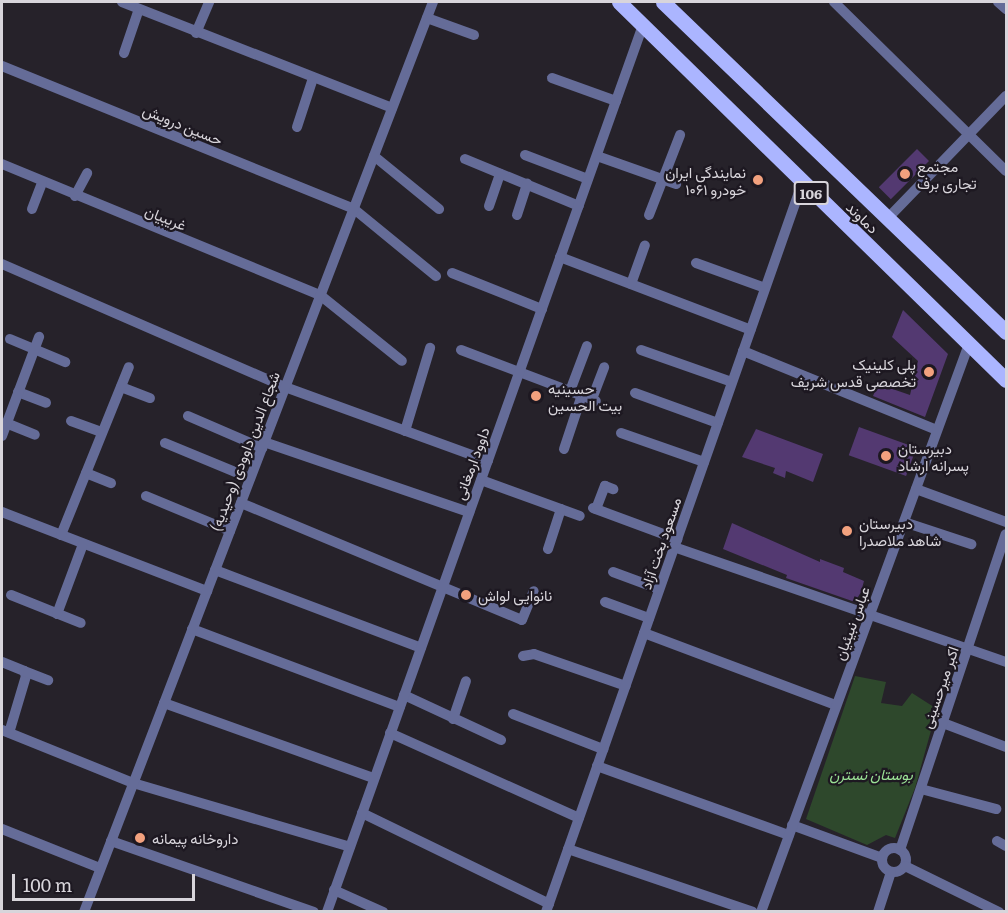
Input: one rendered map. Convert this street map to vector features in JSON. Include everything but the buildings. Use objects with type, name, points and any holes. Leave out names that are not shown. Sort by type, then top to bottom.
[{"type":"main road","name":"دماوند","points":[[619,2],[802,184],[1006,380]]},
{"type":"main road","name":"دماوند","points":[[663,2],[1006,332]]},
{"type":"street","points":[[122,2],[196,33],[392,108]]},
{"type":"street","points":[[196,33],[209,2]]},
{"type":"street","name":"شجاع الدین داوودی (وحیدیه)","points":[[87,910],[100,868],[433,2]]},
{"type":"street","points":[[834,2],[1006,171]]},
{"type":"street","points":[[998,2],[1006,9]]},
{"type":"street","points":[[124,53],[139,9]]},
{"type":"street","points":[[427,18],[474,35]]},
{"type":"street","name":"داوود ارمغانی","points":[[327,912],[643,25]]},
{"type":"street","name":"حسین درویش","points":[[2,66],[354,209],[436,276]]},
{"type":"street","points":[[297,127],[313,78]]},
{"type":"street","points":[[552,78],[616,101]]},
{"type":"street","points":[[888,218],[1006,96]]},
{"type":"street","points":[[650,215],[680,135]]},
{"type":"street","points":[[525,155],[588,179]]},
{"type":"street","points":[[374,156],[439,209]]},
{"type":"street","points":[[597,156],[676,184]]},
{"type":"street","points":[[465,159],[579,206]]},
{"type":"street","name":"غریبیان","points":[[2,164],[42,183],[320,295],[402,361]]},
{"type":"street","points":[[75,196],[87,173]]},
{"type":"street","points":[[489,206],[500,174]]},
{"type":"street","points":[[32,209],[42,183]]},
{"type":"street","points":[[517,215],[527,184]]},
{"type":"street","name":"مسعود بخت آزاد","points":[[547,908],[802,184]]},
{"type":"street","points":[[631,284],[645,245]]},
{"type":"street","points":[[560,257],[751,330]]},
{"type":"street","points":[[696,263],[765,288]]},
{"type":"street","points":[[2,264],[285,387],[488,460]]},
{"type":"street","points":[[452,273],[542,309]]},
{"type":"street","points":[[35,435],[3,430],[39,337]]},
{"type":"street","points":[[10,339],[65,362]]},
{"type":"street","name":"عباس نبیئیان","points":[[760,912],[969,344]]},
{"type":"street","points":[[570,391],[587,346]]},
{"type":"street","points":[[405,431],[430,348]]},
{"type":"street","points":[[461,350],[590,398]]},
{"type":"street","points":[[641,350],[732,382]]},
{"type":"street","points":[[743,351],[938,430]]},
{"type":"street","points":[[61,535],[129,367]]},
{"type":"street","points":[[564,449],[604,368]]},
{"type":"street","points":[[121,387],[150,398]]},
{"type":"street","points":[[18,392],[46,404]]},
{"type":"street","points":[[634,393],[718,423]]},
{"type":"street","points":[[188,416],[263,445],[469,512]]},
{"type":"street","points":[[71,421],[102,432]]},
{"type":"street","points":[[621,433],[704,462]]},
{"type":"street","points":[[165,443],[250,478]]},
{"type":"street","points":[[86,473],[111,483]]},
{"type":"street","points":[[481,480],[580,516]]},
{"type":"street","points":[[614,489],[605,486],[594,509],[675,543],[1006,662]]},
{"type":"street","points":[[916,489],[1006,522]]},
{"type":"street","points":[[146,496],[230,531]]},
{"type":"street","points":[[241,503],[443,585],[522,620],[534,591]]},
{"type":"street","points":[[548,549],[561,509]]},
{"type":"street","points":[[2,512],[207,591]]},
{"type":"street","points":[[904,522],[971,544]]},
{"type":"street","name":"اکبر میرحسینی","points":[[900,850],[1006,534]]},
{"type":"street","points":[[57,614],[83,544]]},
{"type":"street","points":[[215,570],[421,648]]},
{"type":"street","points":[[614,572],[659,589]]},
{"type":"street","points":[[11,595],[81,623]]},
{"type":"street","points":[[605,602],[649,618]]},
{"type":"street","points":[[192,629],[399,708]]},
{"type":"street","points":[[644,633],[837,705]]},
{"type":"street","points":[[523,656],[534,654],[626,686]]},
{"type":"street","points":[[2,662],[25,674],[48,680]]},
{"type":"street","points":[[25,674],[5,731],[133,783],[350,847]]},
{"type":"street","points":[[453,719],[466,681]]},
{"type":"street","points":[[404,695],[501,740]]},
{"type":"street","points":[[164,703],[375,778]]},
{"type":"street","points":[[513,714],[603,749]]},
{"type":"street","points":[[943,723],[1006,747]]},
{"type":"street","points":[[390,733],[579,818]]},
{"type":"street","points":[[597,766],[882,858]]},
{"type":"street","points":[[921,789],[996,809]]},
{"type":"street","points":[[362,813],[547,908]]},
{"type":"street","points":[[2,829],[100,868]]},
{"type":"street","points":[[111,841],[314,912]]},
{"type":"street","points":[[568,849],[753,912]]},
{"type":"street","points":[[890,849],[900,850],[906,858],[905,866],[900,871],[891,872],[883,866],[882,858],[890,849]]},
{"type":"street","points":[[905,866],[999,912]]},
{"type":"street","points":[[878,912],[891,872]]},
{"type":"street","points":[[334,890],[383,912]]},
{"type":"green space","name":"بوستان نسترن","points":[[855,676],[886,682],[881,703],[902,706],[912,693],[937,709],[915,788],[895,838],[886,835],[867,845],[806,819]]},
{"type":"place","name":"مجتمع تجاری برف","points":[[905,174]]},
{"type":"place","name":"نمایندگی ایران خودرو ۱۰۶۱","points":[[758,180]]},
{"type":"place","name":"پلی کلینیک تخصصی قدس شریف","points":[[929,372]]},
{"type":"place","name":"حسینیه بیت الحسین","points":[[536,396]]},
{"type":"place","name":"دبیرستان پسرانه ارشاد","points":[[886,456]]},
{"type":"place","name":"دبیرستان شاهد ملاصدرا","points":[[847,531]]},
{"type":"place","name":"نانوایی لواش","points":[[466,595]]},
{"type":"place","name":"داروخانه پیمانه","points":[[140,838]]}]
